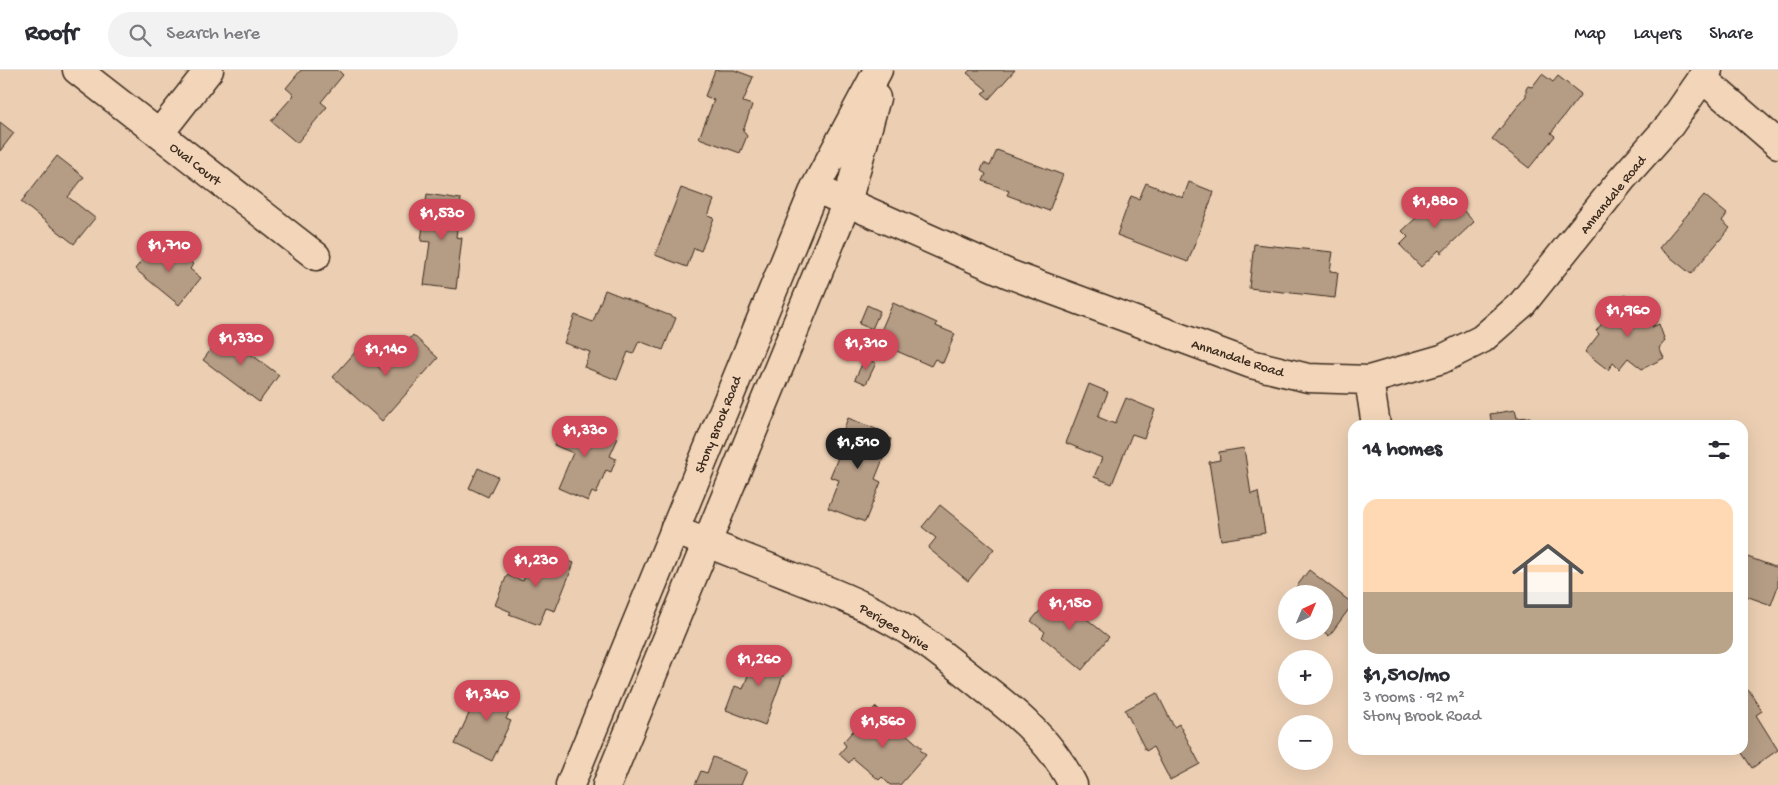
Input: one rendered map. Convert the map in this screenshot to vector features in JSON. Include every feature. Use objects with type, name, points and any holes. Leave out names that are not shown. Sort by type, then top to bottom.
[{"type":"street","name":"Oval Court","points":[[76,70],[316,256]]},
{"type":"street","points":[[159,134],[209,70]]},
{"type":"street","name":"Stony Brook Road","points":[[570,785],[814,188],[878,70]]},
{"type":"street","points":[[607,785],[847,202],[884,70]]},
{"type":"street","points":[[1705,74],[1778,144]]},
{"type":"street","name":"Annandale Road","points":[[814,188],[1009,274],[1251,364],[1308,378],[1369,380],[1442,359],[1482,339],[1522,304],[1622,179],[1670,125],[1705,74]]},
{"type":"street","points":[[1369,380],[1375,420]]},
{"type":"street","name":"Perigee Drive","points":[[674,530],[837,594],[896,623],[948,660],[998,699],[1026,724],[1050,746],[1073,785]]},
{"type":"building","points":[[301,70],[338,70],[343,75],[321,102],[327,107],[297,143],[271,121],[294,95],[286,88]]},
{"type":"building","points":[[715,70],[734,70],[753,77],[743,102],[752,105],[743,131],[747,136],[740,153],[699,138],[714,100],[705,96]]},
{"type":"building","points":[[970,70],[1015,70],[989,99],[982,93],[987,90],[967,73]]},
{"type":"building","points":[[1542,74],[1553,82],[1558,76],[1581,94],[1551,133],[1555,136],[1529,168],[1492,139],[1526,96],[1528,86],[1532,87]]},
{"type":"building","points":[[0,122],[14,133],[0,151]]},
{"type":"building","points":[[997,150],[1063,175],[1049,211],[1007,195],[1009,191],[983,181],[986,174],[981,171],[984,163],[990,166]]},
{"type":"building","points":[[57,156],[84,177],[68,197],[95,218],[74,244],[21,202]]},
{"type":"building","points":[[1189,182],[1214,192],[1188,262],[1117,235],[1131,196],[1139,199],[1146,183],[1183,198]]},
{"type":"building","points":[[681,188],[714,200],[708,216],[714,218],[701,251],[694,248],[687,267],[655,255]]},
{"type":"building","points":[[1445,191],[1474,222],[1441,253],[1439,250],[1421,267],[1400,245],[1408,237],[1402,231]]},
{"type":"building","points":[[427,194],[461,199],[456,237],[462,238],[456,289],[424,285],[430,242],[421,241]]},
{"type":"building","points":[[1704,195],[1727,214],[1722,221],[1730,228],[1691,274],[1659,248]]},
{"type":"building","points":[[156,243],[174,258],[179,252],[193,264],[190,269],[201,278],[179,305],[135,269]]},
{"type":"building","points":[[1254,244],[1333,252],[1330,271],[1338,272],[1335,298],[1249,288]]},
{"type":"building","points":[[605,290],[676,318],[663,350],[639,341],[633,354],[628,352],[617,380],[584,367],[590,352],[564,343],[575,315],[593,322]]},
{"type":"building","points":[[1625,295],[1657,321],[1652,327],[1659,324],[1665,341],[1659,348],[1664,358],[1642,369],[1628,358],[1619,369],[1613,363],[1608,370],[1585,352],[1599,334],[1596,331]]},
{"type":"building","points":[[893,303],[937,323],[936,326],[955,334],[943,363],[935,359],[931,366],[876,342]]},
{"type":"building","points":[[867,305],[880,311],[872,329],[859,324]]},
{"type":"building","points":[[227,328],[248,343],[244,349],[279,375],[259,402],[203,360]]},
{"type":"building","points":[[413,335],[438,358],[382,421],[333,377],[358,349],[382,370]]},
{"type":"building","points":[[865,358],[876,363],[866,384],[855,379]]},
{"type":"building","points":[[1089,384],[1108,392],[1098,417],[1115,424],[1126,398],[1155,410],[1144,438],[1132,434],[1112,484],[1094,477],[1102,458],[1066,443]]},
{"type":"building","points":[[1515,410],[1517,418],[1530,417],[1530,420],[1491,420],[1490,414]]},
{"type":"building","points":[[848,418],[881,431],[880,434],[891,439],[875,479],[881,482],[865,522],[828,508],[839,480],[830,477],[844,443],[839,441]]},
{"type":"building","points":[[565,420],[584,428],[586,424],[618,438],[610,456],[616,459],[611,472],[606,470],[596,494],[592,492],[588,501],[558,488],[573,453],[554,445]]},
{"type":"building","points":[[1244,448],[1251,494],[1258,492],[1265,533],[1221,540],[1209,462],[1220,460],[1219,452]]},
{"type":"building","points":[[478,468],[498,477],[488,497],[469,488]]},
{"type":"building","points":[[940,505],[994,549],[968,581],[928,548],[936,538],[922,527]]},
{"type":"building","points":[[536,549],[574,563],[555,611],[546,608],[539,625],[509,614],[511,612],[495,605],[507,575],[523,581]]},
{"type":"building","points":[[1748,557],[1778,568],[1778,586],[1771,605],[1748,597]]},
{"type":"building","points":[[1309,570],[1329,585],[1298,585]]},
{"type":"building","points":[[1333,588],[1348,600],[1348,610],[1333,631]]},
{"type":"building","points":[[1055,593],[1109,637],[1082,670],[1042,637],[1045,632],[1031,621]]},
{"type":"building","points":[[758,648],[789,659],[765,725],[726,710],[735,686],[743,689]]},
{"type":"building","points":[[484,681],[516,696],[506,719],[511,721],[492,761],[455,744]]},
{"type":"building","points":[[1748,691],[1762,711],[1756,715],[1778,750],[1752,768],[1743,755],[1748,755]]},
{"type":"building","points":[[1157,693],[1174,727],[1179,724],[1200,764],[1170,780],[1153,747],[1146,751],[1125,710]]},
{"type":"building","points":[[875,707],[922,748],[920,750],[926,755],[900,785],[890,785],[882,777],[879,780],[853,758],[849,763],[839,754],[846,746],[843,742]]},
{"type":"building","points":[[713,757],[747,771],[741,785],[695,785],[701,771],[707,773]]}]
